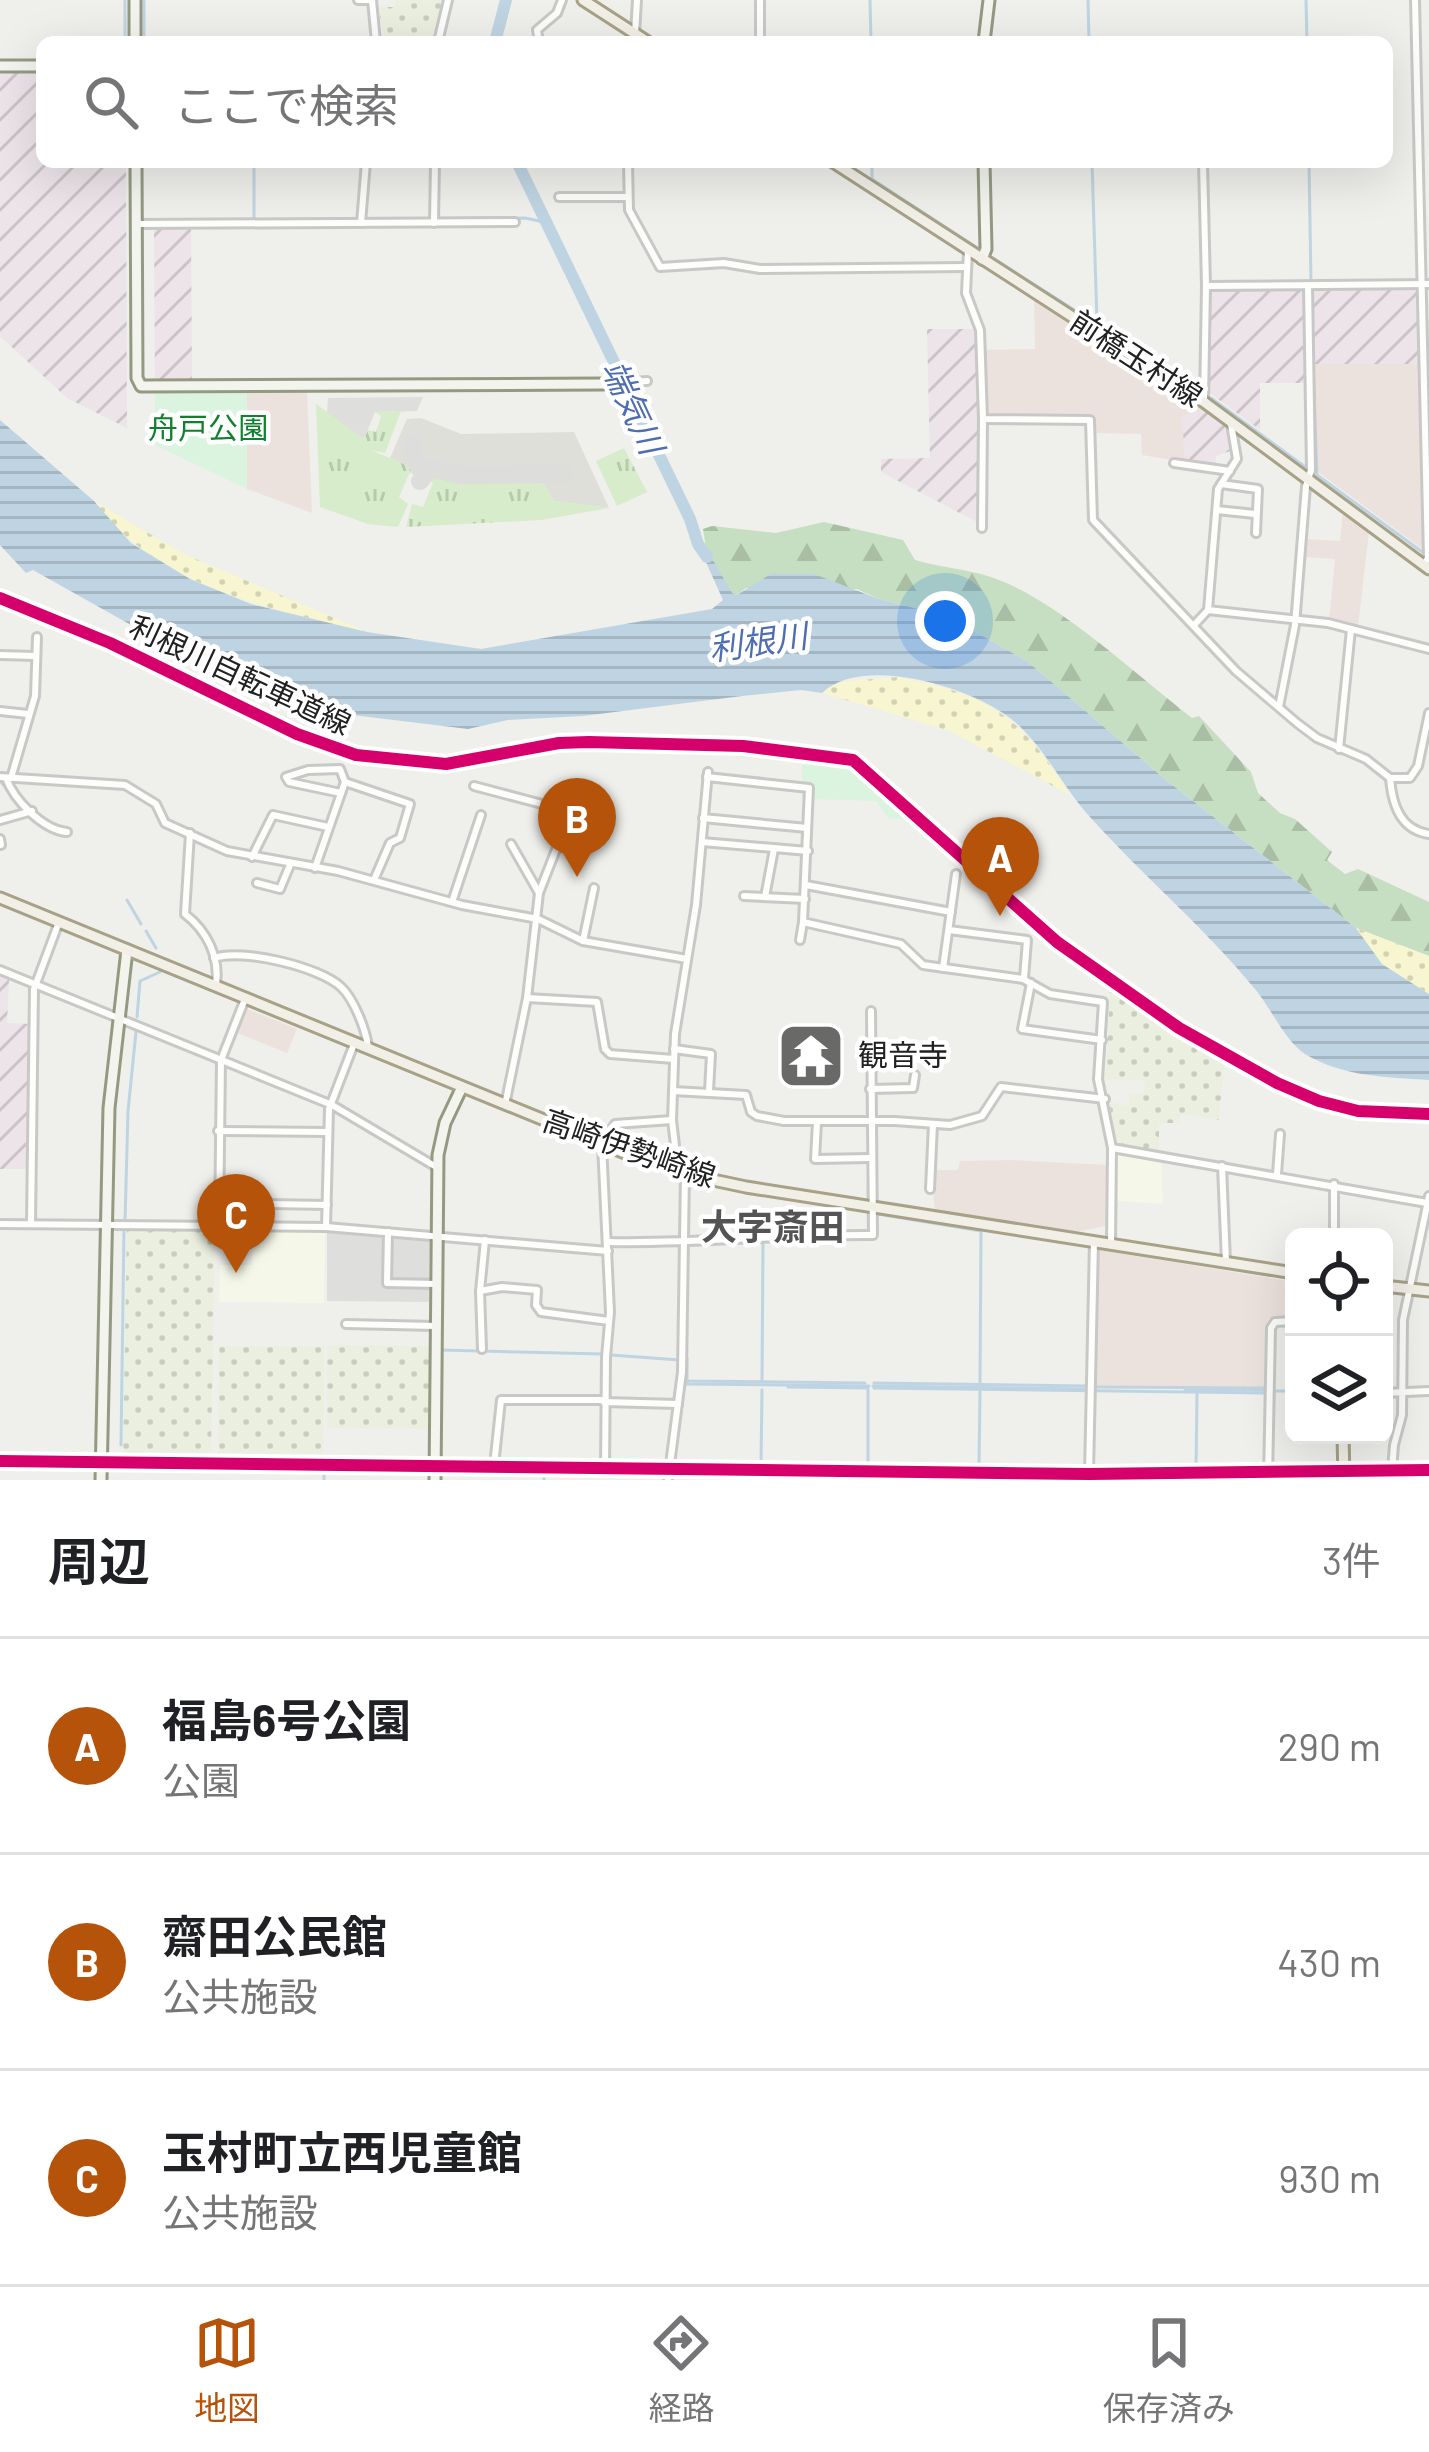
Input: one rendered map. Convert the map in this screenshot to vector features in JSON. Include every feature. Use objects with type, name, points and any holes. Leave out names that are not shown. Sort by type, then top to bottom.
[{"type":"main road","points":[[583,0],[629,36]]},
{"type":"main road","name":"前橋玉村線","points":[[842,168],[1204,402],[1426,567]]},
{"type":"main road","name":"高崎伊勢崎線","points":[[0,898],[602,1144],[682,1172],[1285,1272]]},
{"type":"main road","points":[[1393,1287],[1429,1291]]},
{"type":"main road","points":[[1343,1444],[1344,1475]]},
{"type":"street","points":[[135,0],[135,36]]},
{"type":"street","points":[[358,0],[372,0],[375,36]]},
{"type":"street","points":[[439,36],[448,0]]},
{"type":"street","points":[[538,36],[537,30],[557,13],[562,0]]},
{"type":"street","points":[[632,36],[637,0]]},
{"type":"street","points":[[760,0],[760,36]]},
{"type":"street","points":[[985,36],[989,0]]},
{"type":"street","points":[[1415,0],[1425,284],[1426,567]]},
{"type":"street","points":[[0,66],[36,66]]},
{"type":"street","points":[[136,168],[137,378],[141,386],[643,381]]},
{"type":"street","points":[[361,223],[366,168]]},
{"type":"street","points":[[434,223],[435,168]]},
{"type":"street","points":[[628,168],[629,210],[660,267],[724,263],[760,269],[965,267]]},
{"type":"street","points":[[982,259],[986,249],[984,168]]},
{"type":"street","points":[[1203,168],[1204,402]]},
{"type":"street","points":[[559,197],[628,196]]},
{"type":"street","points":[[137,224],[514,222]]},
{"type":"street","points":[[969,250],[966,293],[980,330],[982,528]]},
{"type":"street","points":[[1206,286],[1425,284]]},
{"type":"street","points":[[1279,707],[1296,619],[1312,464],[1308,286]]},
{"type":"street","points":[[982,419],[1090,420],[1093,520],[1236,671],[1317,738],[1366,759],[1390,778],[1410,778],[1418,766],[1429,712]]},
{"type":"street","points":[[1195,624],[1208,610],[1221,484],[1238,458],[1232,423]]},
{"type":"street","points":[[1174,464],[1231,472]]},
{"type":"street","points":[[1221,484],[1258,489],[1256,532]]},
{"type":"street","points":[[1217,510],[1256,514]]},
{"type":"street","points":[[1208,610],[1296,619],[1429,649]]},
{"type":"street","points":[[1339,748],[1351,629]]},
{"type":"street","points":[[37,637],[34,696],[6,778],[10,789],[52,831],[67,832]]},
{"type":"street","points":[[0,655],[35,656]]},
{"type":"street","points":[[0,711],[28,714]]},
{"type":"street","points":[[315,868],[345,782],[340,769],[308,770],[286,777],[289,782],[341,793]]},
{"type":"street","points":[[668,1475],[682,1372],[682,1172],[671,1120],[674,1049],[708,774],[807,786],[808,851],[800,940]]},
{"type":"street","points":[[6,778],[124,785],[156,804],[165,823],[227,851],[374,880],[538,919],[583,940],[687,959]]},
{"type":"street","points":[[1390,778],[1393,803],[1405,823],[1429,834]]},
{"type":"street","points":[[345,782],[410,804],[400,838],[390,843],[374,880]]},
{"type":"street","points":[[474,786],[576,813],[539,892],[527,998],[505,1105]]},
{"type":"street","points":[[0,820],[32,811]]},
{"type":"street","points":[[452,902],[481,814]]},
{"type":"street","points":[[252,856],[273,815],[328,827]]},
{"type":"street","points":[[703,818],[808,828]]},
{"type":"street","points":[[190,833],[185,914],[204,929],[214,958],[215,986]]},
{"type":"street","points":[[702,842],[808,851]]},
{"type":"street","points":[[511,844],[539,892]]},
{"type":"street","points":[[765,896],[774,849]]},
{"type":"street","points":[[256,883],[280,889],[290,865]]},
{"type":"street","points":[[943,968],[956,874]]},
{"type":"street","points":[[806,885],[951,912]]},
{"type":"street","points":[[583,940],[594,888]]},
{"type":"street","points":[[744,896],[805,899]]},
{"type":"street","points":[[31,1224],[35,984],[59,922]]},
{"type":"street","points":[[803,922],[901,944],[922,965],[1027,981],[1050,994],[1103,1002],[1098,1079],[1112,1148],[1111,1244]]},
{"type":"street","points":[[949,930],[1030,938],[1022,1029],[1102,1040]]},
{"type":"street","points":[[101,1480],[106,1225],[117,1017],[127,950]]},
{"type":"street","points":[[214,958],[225,954],[263,958],[333,981],[346,991],[368,1048]]},
{"type":"street","points":[[0,970],[332,1105],[438,1168]]},
{"type":"street","points":[[527,998],[597,1002],[605,1049],[610,1054],[674,1059]]},
{"type":"street","points":[[219,1226],[221,1060],[244,999]]},
{"type":"street","points":[[0,1224],[326,1227],[608,1247],[873,1234],[871,1011]]},
{"type":"street","points":[[326,1227],[328,1109],[355,1043]]},
{"type":"street","points":[[674,1049],[711,1054],[709,1093]]},
{"type":"street","points":[[870,1089],[913,1088],[915,1075]]},
{"type":"street","points":[[435,1480],[440,1138],[462,1087]]},
{"type":"street","points":[[674,1091],[746,1094],[757,1116],[950,1125],[982,1116],[1000,1087],[1105,1099]]},
{"type":"street","points":[[605,1469],[609,1321],[602,1144],[615,1124],[671,1120]]},
{"type":"street","points":[[817,1122],[815,1159],[870,1158]]},
{"type":"street","points":[[930,1189],[933,1124]]},
{"type":"street","points":[[218,1131],[328,1132]]},
{"type":"street","points":[[1277,1174],[1280,1134]]},
{"type":"street","points":[[1112,1148],[1428,1200],[1425,1240],[1403,1320],[1402,1417],[1392,1470]]},
{"type":"street","points":[[1222,1166],[1226,1262]]},
{"type":"street","points":[[1334,1184],[1334,1228]]},
{"type":"street","points":[[219,1204],[326,1204]]},
{"type":"street","points":[[388,1232],[387,1283],[437,1284]]},
{"type":"street","points":[[482,1348],[484,1240]]},
{"type":"street","points":[[1089,1477],[1094,1241]]},
{"type":"street","points":[[480,1291],[502,1287],[537,1290],[536,1305],[541,1312],[609,1321]]},
{"type":"street","points":[[1268,1476],[1271,1328],[1275,1322],[1285,1321]]},
{"type":"street","points":[[346,1324],[436,1325]]},
{"type":"street","points":[[1393,1393],[1429,1391]]},
{"type":"street","points":[[494,1467],[502,1400],[678,1404]]},
{"type":"street","points":[[0,1461],[605,1469],[668,1475],[1423,1473]]},
{"type":"shaded area","points":[[396,0],[445,0],[435,36],[385,36],[378,7],[395,7]]},
{"type":"shaded area","points":[[0,72],[36,72],[36,168],[126,168],[127,428],[67,398],[0,336]]},
{"type":"shaded area","points":[[154,228],[191,228],[192,382],[155,383]]},
{"type":"shaded area","points":[[1415,288],[1420,364],[1314,364],[1313,294],[1317,289]]},
{"type":"shaded area","points":[[1213,289],[1306,292],[1307,383],[1260,383],[1260,430],[1210,393],[1209,293]]},
{"type":"shaded area","points":[[1034,298],[1207,410],[1182,416],[1185,462],[1142,455],[1141,434],[1095,433],[1091,414],[989,416],[985,412],[983,350],[1035,349]]},
{"type":"shaded area","points":[[927,329],[978,329],[979,523],[881,472],[881,459],[930,458]]},
{"type":"shaded area","points":[[1314,364],[1420,364],[1424,550],[1318,472]]},
{"type":"shaded area","points":[[247,391],[307,391],[312,513],[247,489]]},
{"type":"shaded area","points":[[423,397],[417,411],[375,412],[364,439],[327,413],[328,398]]},
{"type":"shaded area","points":[[1207,410],[1226,423],[1233,450],[1216,456],[1215,467],[1185,462],[1182,416]]},
{"type":"shaded area","points":[[421,418],[461,434],[574,432],[609,508],[554,501],[542,482],[452,482],[416,472],[390,458],[407,419]]},
{"type":"shaded area","points":[[1343,512],[1369,531],[1358,627],[1329,621],[1335,559],[1305,557],[1307,539],[1340,541]]},
{"type":"shaded area","points":[[0,975],[9,979],[7,1023],[30,1024],[29,1169],[0,1169]]},
{"type":"shaded area","points":[[1110,991],[1224,1065],[1219,1120],[1182,1114],[1177,1123],[1159,1123],[1159,1153],[1123,1147],[1114,1133],[1109,1102],[1129,1106],[1130,1094],[1144,1094],[1145,1080],[1101,1079],[1106,1073]]},
{"type":"shaded area","points":[[245,1008],[297,1029],[287,1053],[235,1032]]},
{"type":"shaded area","points":[[1117,1152],[1161,1158],[1163,1204],[1116,1201],[1113,1161]]},
{"type":"shaded area","points":[[960,1161],[1107,1165],[1105,1226],[1076,1232],[935,1210],[931,1170],[958,1170]]},
{"type":"shaded area","points":[[127,1227],[215,1230],[211,1453],[123,1450]]},
{"type":"shaded area","points":[[253,1231],[325,1232],[324,1303],[219,1302],[220,1265],[252,1265]]},
{"type":"shaded area","points":[[327,1232],[430,1238],[429,1302],[327,1301]]},
{"type":"shaded area","points":[[1100,1250],[1285,1281],[1285,1318],[1268,1319],[1267,1387],[1092,1386],[1096,1254]]},
{"type":"shaded area","points":[[327,1345],[432,1346],[431,1429],[327,1428]]},
{"type":"shaded area","points":[[219,1346],[324,1346],[323,1454],[218,1453]]},
{"type":"green space","name":"舟戸公園","points":[[247,391],[247,489],[155,445],[155,392]]},
{"type":"green space","points":[[316,404],[364,439],[368,430],[376,432],[381,416],[375,412],[401,411],[385,453],[371,450],[417,470],[409,474],[399,497],[408,504],[398,527],[368,524],[320,507]]},
{"type":"green space","points":[[624,448],[647,492],[617,506],[596,461]]},
{"type":"green space","points":[[431,475],[452,482],[542,482],[554,501],[609,508],[541,520],[406,527],[412,504],[423,507],[433,483],[428,479]]},
{"type":"green space","points":[[824,522],[903,540],[915,560],[1004,582],[1076,625],[1192,718],[1199,716],[1251,772],[1258,793],[1332,852],[1327,860],[1345,874],[1358,869],[1429,902],[1429,956],[1356,928],[1166,780],[1027,661],[949,617],[857,589],[746,588],[737,595],[731,593],[706,548],[703,529],[776,533]]},
{"type":"green space","points":[[717,747],[854,762],[915,816],[912,820],[888,818],[876,801],[813,799],[813,783],[802,782],[802,763],[713,754]]},
{"type":"sand","points":[[94,501],[184,554],[367,632],[254,603],[182,574],[120,531]]},
{"type":"sand","points":[[898,677],[957,692],[1000,713],[1035,745],[1070,795],[950,731],[823,693],[835,682]]},
{"type":"sand","points":[[1356,928],[1429,956],[1429,994],[1382,964]]},
{"type":"water","name":"利根川","points":[[0,420],[94,501],[131,543],[190,579],[251,604],[367,632],[481,649],[712,609],[723,600],[700,549],[706,548],[737,595],[771,574],[814,574],[879,599],[949,617],[1027,661],[1166,780],[1356,928],[1382,964],[1429,994],[1429,1080],[1350,1072],[1305,1054],[1236,967],[1090,817],[1022,729],[992,706],[916,679],[863,676],[822,693],[801,690],[742,696],[583,716],[508,720],[468,729],[344,714],[147,634],[33,570],[26,573],[0,545]]},
{"type":"waterway","points":[[125,0],[125,36]]},
{"type":"waterway","points":[[144,0],[144,36]]},
{"type":"waterway","name":"端気川","points":[[497,36],[506,0]]},
{"type":"waterway","points":[[870,0],[871,36]]},
{"type":"waterway","points":[[1088,0],[1089,36]]},
{"type":"waterway","points":[[1306,0],[1307,36]]},
{"type":"waterway","points":[[254,168],[254,220],[525,218],[549,223]]},
{"type":"waterway","name":"端気川","points":[[520,168],[707,557]]},
{"type":"waterway","points":[[872,168],[872,179],[979,249]]},
{"type":"waterway","points":[[1092,168],[1097,322]]},
{"type":"waterway","points":[[1309,168],[1311,284]]},
{"type":"waterway","points":[[993,258],[1203,392]]},
{"type":"waterway","points":[[1311,305],[1317,475],[1425,554]]},
{"type":"waterway","points":[[1211,398],[1308,469]]},
{"type":"waterway","points":[[1,782],[12,794]]},
{"type":"waterway","points":[[127,900],[141,924]]},
{"type":"waterway","points":[[146,931],[156,948]]},
{"type":"waterway","points":[[13,972],[31,979]]},
{"type":"waterway","points":[[137,1017],[140,981],[160,972]]},
{"type":"waterway","points":[[139,1023],[218,1055]]},
{"type":"waterway","points":[[125,1221],[136,1032]]},
{"type":"waterway","points":[[226,1058],[329,1100]]},
{"type":"waterway","points":[[339,1104],[435,1162]]},
{"type":"waterway","points":[[442,1186],[443,1166]]},
{"type":"waterway","points":[[442,1197],[442,1227]]},
{"type":"waterway","points":[[878,1214],[981,1231],[980,1384]]},
{"type":"waterway","points":[[121,1445],[124,1229]]},
{"type":"waterway","points":[[441,1292],[442,1240]]},
{"type":"waterway","points":[[762,1382],[763,1242]]},
{"type":"waterway","points":[[440,1350],[602,1354]]},
{"type":"waterway","points":[[611,1355],[679,1360]]},
{"type":"waterway","points":[[687,1358],[687,1381],[865,1383]]},
{"type":"waterway","points":[[685,1366],[687,1384],[869,1386]]},
{"type":"waterway","points":[[874,1383],[1085,1386]]},
{"type":"waterway","points":[[873,1386],[1085,1389]]},
{"type":"waterway","points":[[788,1387],[868,1388]]},
{"type":"waterway","points":[[1094,1387],[1267,1388]]},
{"type":"waterway","points":[[874,1388],[1267,1393]]},
{"type":"waterway","points":[[761,1463],[762,1390]]},
{"type":"waterway","points":[[868,1390],[868,1464]]},
{"type":"waterway","points":[[1185,1390],[1266,1390]]},
{"type":"waterway","points":[[1273,1391],[1285,1391]]},
{"type":"waterway","points":[[979,1465],[980,1392]]},
{"type":"waterway","points":[[1196,1468],[1197,1394]]},
{"type":"waterway","points":[[4,1453],[84,1454]]},
{"type":"waterway","points":[[128,1454],[212,1456]]},
{"type":"waterway","points":[[221,1456],[325,1459]]},
{"type":"waterway","points":[[324,1469],[324,1480]]},
{"type":"waterway","points":[[544,1474],[544,1480]]},
{"type":"taxiway","points":[[414,444],[411,455],[423,473]]},
{"type":"taxiway","points":[[420,481],[430,468],[461,475],[566,474]]},
{"type":"cycle path","name":"利根川自転車道線","points":[[0,598],[110,643],[297,734],[356,755],[446,764],[589,742],[743,746],[853,760],[1057,942],[1179,1028],[1319,1101],[1358,1111],[1429,1114]]},
{"type":"cycle path","points":[[0,1461],[1089,1474],[1429,1470]]},
{"type":"place","name":"齋田公民館","points":[[577,877]]},
{"type":"place","name":"福島6号公園","points":[[1000,916]]},
{"type":"place","name":"観音寺","points":[[811,1056]]},
{"type":"place","name":"玉村町立西児童館","points":[[236,1273]]},
{"type":"district","name":"大字斎田","points":[[773,1227]]}]
